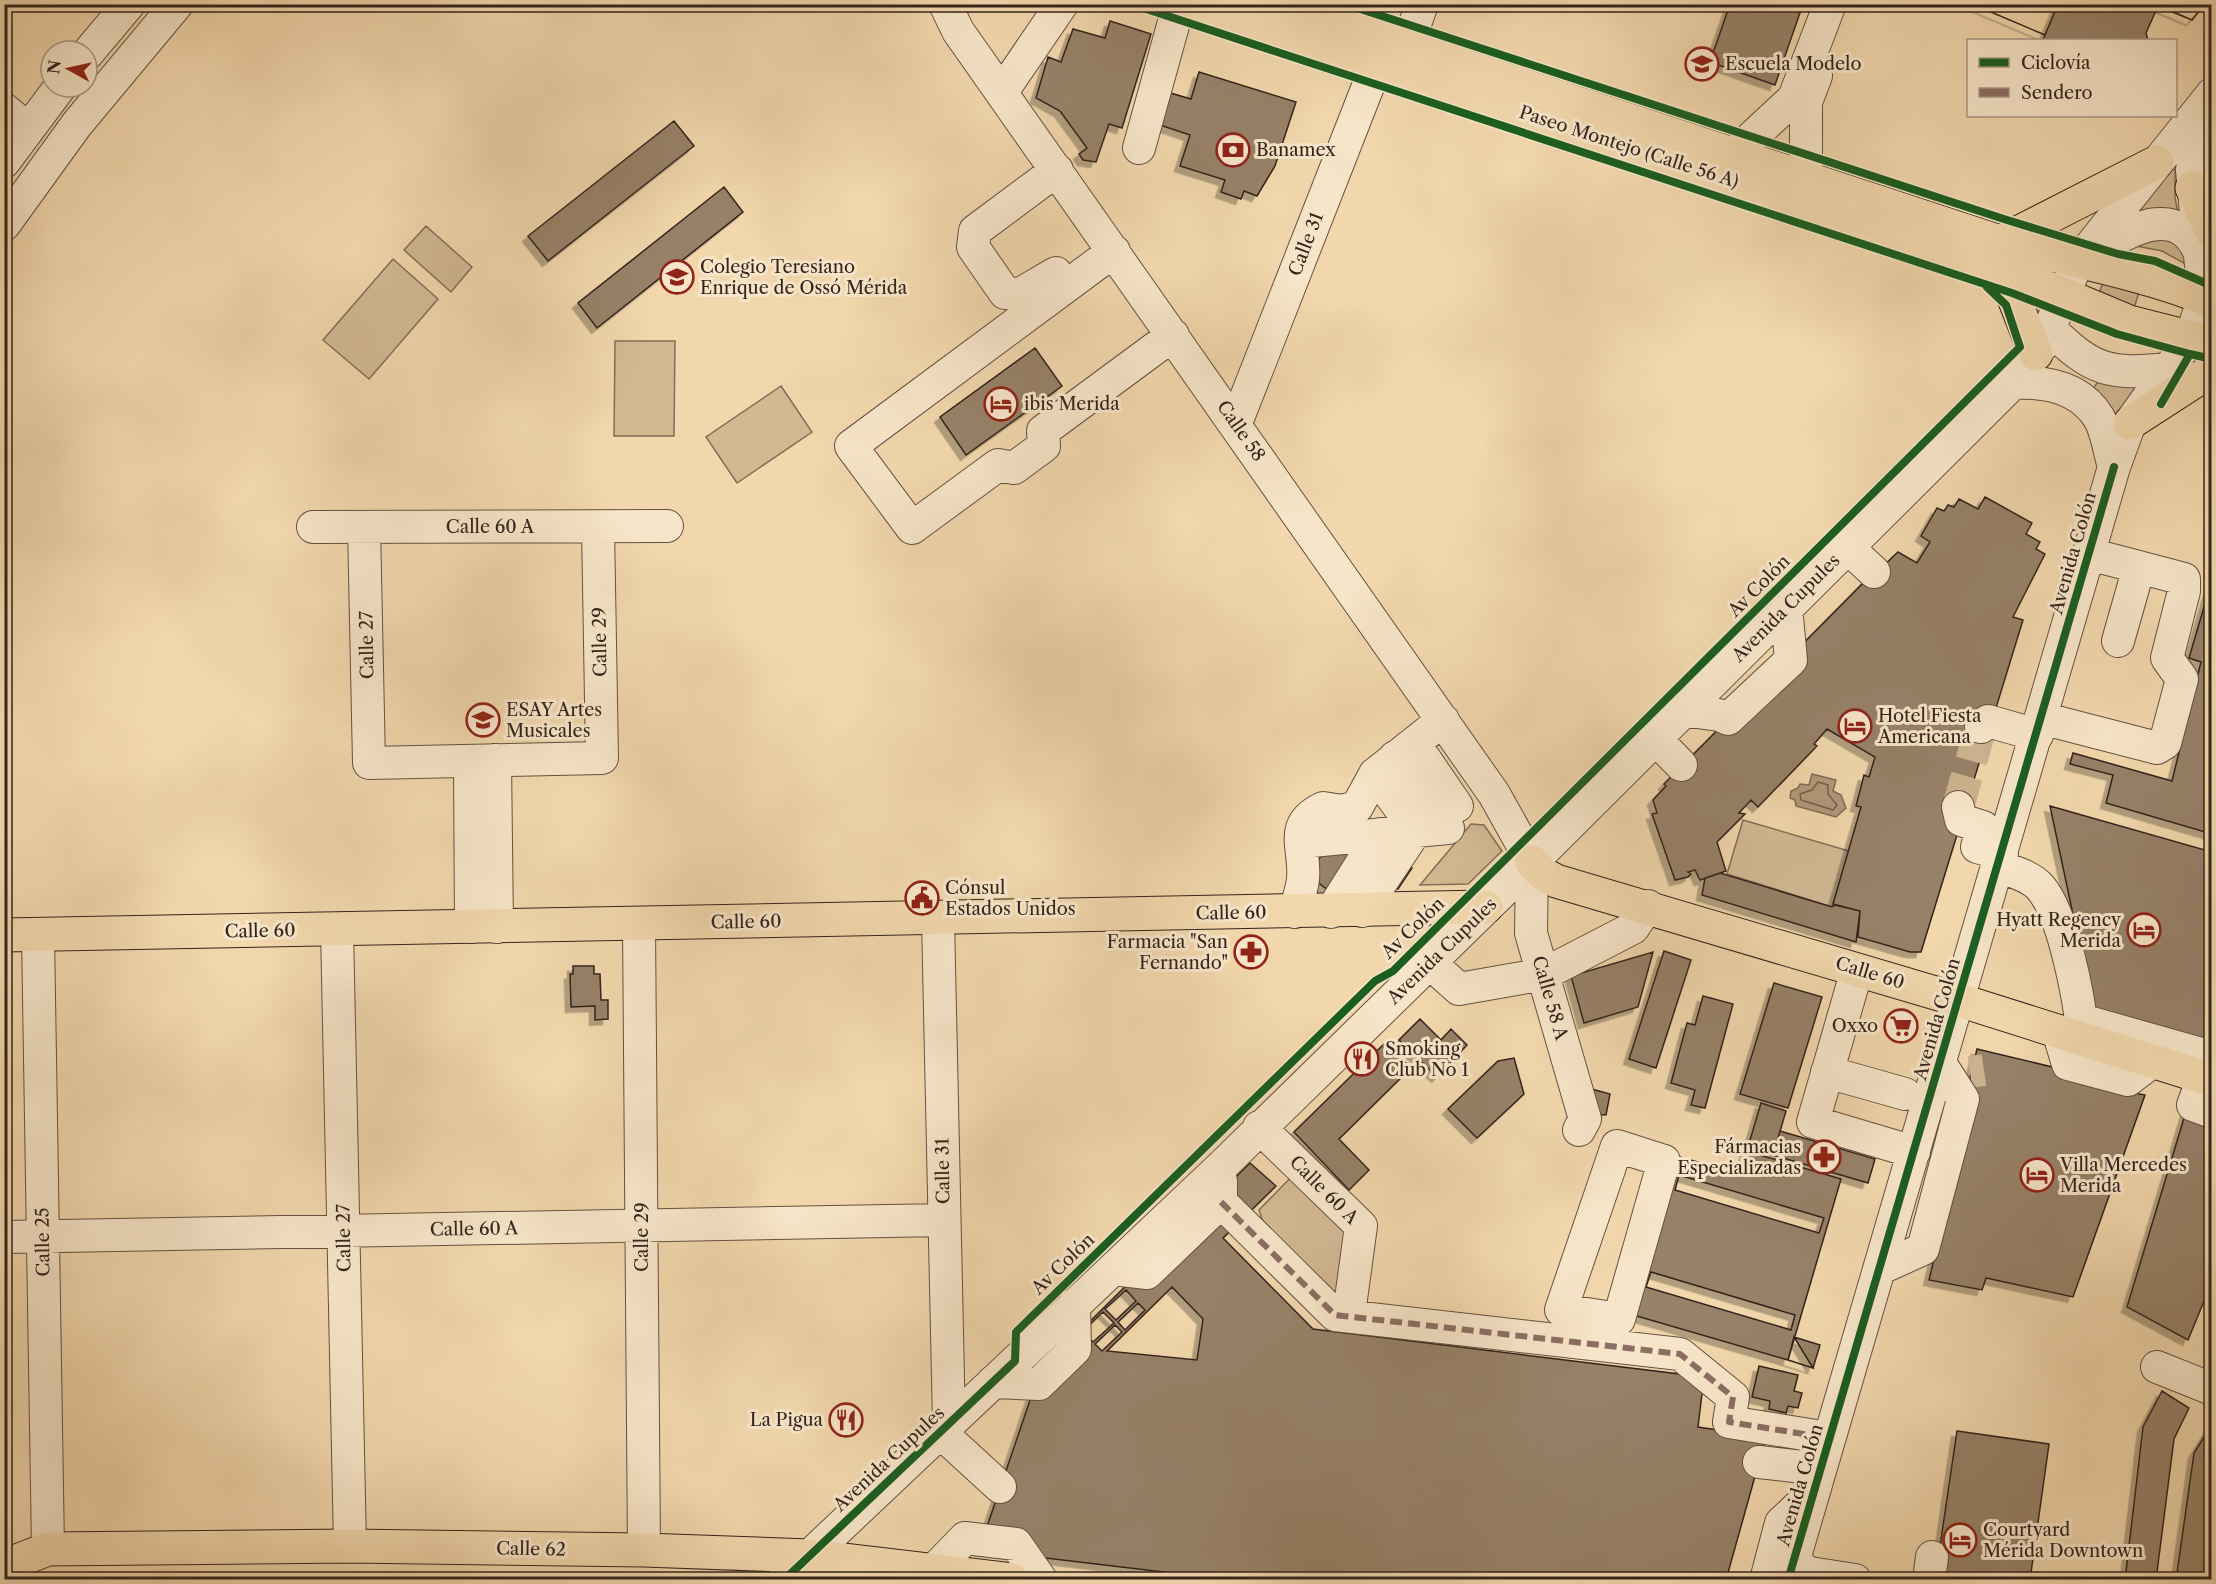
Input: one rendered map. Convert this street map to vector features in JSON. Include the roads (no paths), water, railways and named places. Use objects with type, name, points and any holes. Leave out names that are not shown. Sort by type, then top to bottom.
[{"type":"main road","name":"Paseo Montejo (Calle 56 A)","points":[[1191,4],[1376,66],[1997,253],[2077,263],[2146,277],[2208,299]]},
{"type":"main road","name":"Paseo Montejo (Calle 56 A)","points":[[1277,4],[1806,178],[1997,253],[2064,294],[2129,322],[2201,341]]},
{"type":"main road","points":[[2043,342],[2012,293],[1997,253],[2157,162]]},
{"type":"main road","points":[[2192,188],[2207,246]]},
{"type":"main road","points":[[2130,423],[2211,370]]},
{"type":"main road","name":"Calle 60","points":[[1532,862],[1543,874],[1556,881],[1648,906],[1959,1000],[2074,1030],[2153,1061],[2208,1072]]},
{"type":"main road","name":"Calle 60","points":[[4,935],[1486,907]]},
{"type":"main road","name":"Calle 62","points":[[4,1566],[48,1550],[350,1546],[644,1550],[809,1556],[1012,1580]]},
{"type":"street","points":[[4,225],[77,124],[177,4]]},
{"type":"street","name":"Calle 58","points":[[945,4],[958,31],[1236,423],[1494,794],[1532,862]]},
{"type":"street","points":[[1002,92],[1044,35],[1062,4]]},
{"type":"street","points":[[1138,148],[1179,4]]},
{"type":"street","points":[[1407,47],[1422,4]]},
{"type":"street","points":[[1734,154],[1794,98],[1830,4]]},
{"type":"street","points":[[1806,178],[1806,102],[1843,4]]},
{"type":"street","points":[[99,40],[123,11],[147,40]]},
{"type":"street","name":"Calle 31","points":[[1236,423],[1376,66]]},
{"type":"street","name":"Avenida Cupules","points":[[784,1580],[1222,1166],[1259,1127],[1430,963],[2013,383],[2043,342],[2077,263],[2211,94]]},
{"type":"street","points":[[4,162],[16,119],[44,99]]},
{"type":"street","points":[[2192,188],[2194,158],[2211,132]]},
{"type":"street","points":[[1057,171],[975,231],[973,247],[1005,293],[1020,294],[1111,247]]},
{"type":"street","points":[[2077,263],[2133,228],[2153,224],[2171,225],[2186,232],[2196,242],[2207,246],[2208,299]]},
{"type":"street","points":[[1111,247],[851,446],[912,528],[998,465],[1014,468],[1044,446],[1043,431],[1173,335]]},
{"type":"street","name":"Avenida Colón","points":[[1791,1568],[1817,1481],[1876,1251],[1914,1152],[2114,467],[2130,423],[2168,369],[2201,341],[2208,299]]},
{"type":"street","points":[[2043,342],[2068,347],[2109,370],[2125,373],[2168,369]]},
{"type":"street","points":[[2013,383],[2039,381],[2054,384],[2068,390],[2090,408],[2099,418],[2114,467]]},
{"type":"street","name":"Calle 60 A","points":[[313,527],[667,526]]},
{"type":"street","name":"Calle 27","points":[[364,527],[369,763],[483,761]]},
{"type":"street","name":"Calle 29","points":[[483,761],[602,758],[598,527]]},
{"type":"street","points":[[1847,547],[1875,572]]},
{"type":"street","points":[[1981,727],[1988,721],[2039,726],[2157,748],[2165,742],[2182,679],[2167,658],[2184,591],[2184,579],[2089,554]]},
{"type":"street","points":[[2118,641],[2139,567]]},
{"type":"street","points":[[1683,710],[1719,715],[1789,642],[1786,608]]},
{"type":"street","points":[[1295,912],[1303,879],[1301,842],[1304,821],[1311,814],[1323,808],[1342,811],[1357,807],[1395,758],[1443,720]]},
{"type":"street","points":[[1655,738],[1681,765]]},
{"type":"street","points":[[1395,758],[1463,814]]},
{"type":"street","points":[[1395,758],[1416,830]]},
{"type":"street","points":[[483,761],[484,927]]},
{"type":"street","points":[[1958,807],[1961,820],[1983,827],[1977,847],[2040,887],[2050,902],[2059,926],[2074,1030],[2208,1072],[2193,1105],[2211,1112]]},
{"type":"street","points":[[1301,842],[1416,830]]},
{"type":"street","points":[[1346,911],[1416,830]]},
{"type":"street","points":[[1346,911],[1380,834]]},
{"type":"street","points":[[1295,912],[1341,838]]},
{"type":"street","name":"Calle 58 A","points":[[1532,862],[1531,933],[1545,974],[1582,1124],[1617,1146]]},
{"type":"street","points":[[1430,963],[1459,989],[1545,974],[1633,928],[1648,906]]},
{"type":"street","name":"Calle 31","points":[[938,919],[944,1220],[944,1428]]},
{"type":"street","name":"Calle 29","points":[[639,924],[644,1550]]},
{"type":"street","name":"Calle 27","points":[[337,929],[350,1546]]},
{"type":"street","name":"Calle 25","points":[[38,935],[48,1550]]},
{"type":"street","points":[[1857,970],[1813,1122],[1914,1152]]},
{"type":"street","points":[[1876,1251],[1923,1249],[1966,1086],[1940,1063]]},
{"type":"street","points":[[1827,1072],[1905,1094]]},
{"type":"street","name":"Calle 60 A","points":[[1259,1127],[1361,1227],[1352,1299]]},
{"type":"street","points":[[1617,1146],[1665,1161],[1619,1319],[1561,1310],[1599,1201],[1617,1146]]},
{"type":"street","points":[[1113,1269],[1147,1273],[1221,1202],[1222,1166]]},
{"type":"street","points":[[1221,1202],[1335,1315],[1680,1353],[1733,1396],[1729,1422],[1816,1436]]},
{"type":"street","name":"Calle 60 A","points":[[4,1237],[944,1220]]},
{"type":"street","points":[[2157,1367],[2209,1382]]},
{"type":"street","points":[[944,1428],[1000,1487]]},
{"type":"street","points":[[1759,1462],[1817,1481],[1781,1523],[1766,1580]]},
{"type":"street","points":[[934,1570],[965,1538],[1016,1544],[1041,1580]]},
{"type":"street","points":[[1791,1568],[1854,1579]]},
{"type":"water","points":[[1812,774],[1836,780],[1833,791],[1841,795],[1846,808],[1836,817],[1796,806],[1795,800],[1790,798],[1791,791],[1798,788],[1800,784],[1809,785]]},
{"type":"tunnel","points":[[1958,807],[1981,727]]},
{"type":"tunnel","points":[[1970,1072],[1984,1070]]},
{"type":"place","name":"Escuela Modelo","points":[[1702,64]]},
{"type":"place","name":"Banamex","points":[[1233,150]]},
{"type":"place","name":"Colegio Teresiano Enrique de Ossó Mérida","points":[[677,277]]},
{"type":"place","name":"ibis Merida","points":[[1001,404]]},
{"type":"place","name":"ESAY Artes Musicales","points":[[483,720]]},
{"type":"place","name":"Hotel Fiesta Americana","points":[[1855,726]]},
{"type":"place","name":"Cónsul Estados Unidos","points":[[922,898]]},
{"type":"place","name":"Hyatt Regency Merida","points":[[2144,930]]},
{"type":"place","name":"Farmacia \"San Fernando\"","points":[[1251,952]]},
{"type":"place","name":"Oxxo","points":[[1901,1026]]},
{"type":"place","name":"Smoking Club No 1","points":[[1362,1059]]},
{"type":"place","name":"Fármacias Especializadas","points":[[1824,1157]]},
{"type":"place","name":"Villa Mercedes Merida","points":[[2037,1175]]},
{"type":"place","name":"La Pigua","points":[[846,1420]]},
{"type":"place","name":"Courtyard Mérida Downtown","points":[[1960,1540]]}]
